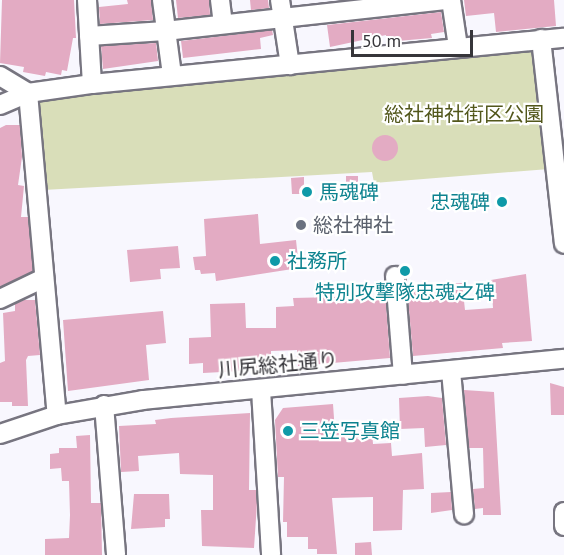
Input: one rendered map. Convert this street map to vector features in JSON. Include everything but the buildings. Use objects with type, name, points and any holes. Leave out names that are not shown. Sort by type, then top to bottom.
[{"type":"street","points":[[87,0],[92,84]]},
{"type":"street","points":[[162,0],[172,75]]},
{"type":"street","points":[[220,0],[223,24]]},
{"type":"street","points":[[89,36],[223,24],[281,8],[444,0]]},
{"type":"street","points":[[451,0],[458,46]]},
{"type":"street","points":[[281,8],[290,65]]},
{"type":"street","points":[[0,105],[28,93],[92,84],[458,46],[564,38]]},
{"type":"street","points":[[541,39],[564,239]]},
{"type":"street","points":[[0,76],[28,93]]},
{"type":"street","points":[[28,93],[57,415]]},
{"type":"street","points":[[395,276],[403,375]]},
{"type":"street","points":[[0,299],[44,278]]},
{"type":"street","name":"川尻総社通り","points":[[0,434],[57,415],[104,405],[564,359]]},
{"type":"street","points":[[451,371],[464,513]]},
{"type":"street","points":[[261,390],[271,555]]},
{"type":"street","points":[[104,405],[116,555]]},
{"type":"street","points":[[564,512],[564,526]]},
{"type":"green space","name":"総社神社街区公園","points":[[536,48],[549,169],[374,183],[372,172],[43,190],[35,105],[40,98]]},
{"type":"place","name":"馬魂碑","points":[[307,192]]},
{"type":"place","name":"忠魂碑","points":[[502,202]]},
{"type":"place","name":"総社神社","points":[[301,225]]},
{"type":"place","name":"社務所","points":[[275,261]]},
{"type":"place","name":"特別攻撃隊忠魂之碑","points":[[405,271]]},
{"type":"place","name":"三笠写真館","points":[[288,431]]}]
